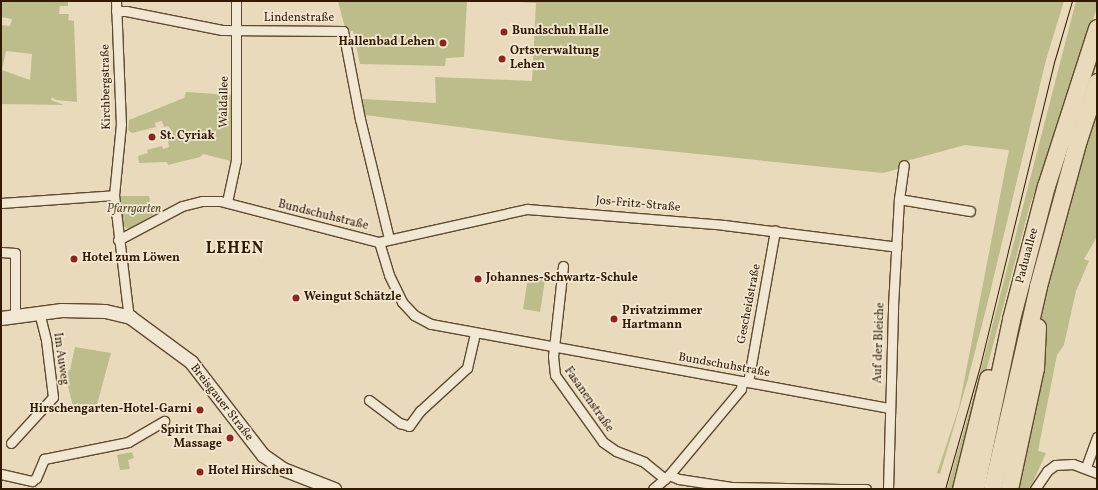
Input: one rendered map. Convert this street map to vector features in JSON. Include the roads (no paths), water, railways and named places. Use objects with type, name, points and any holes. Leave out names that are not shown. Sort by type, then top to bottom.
[{"type":"highway","name":"Paduaallee","points":[[975,489],[1011,319],[1046,186],[1097,28]]},
{"type":"highway","name":"Paduaallee","points":[[992,489],[1038,286],[1078,140],[1097,82]]},
{"type":"highway","points":[[1009,489],[1035,368],[1038,286]]},
{"type":"highway","points":[[962,489],[990,371],[1011,319]]},
{"type":"street","name":"Kirchbergstraße","points":[[116,1],[121,124],[114,195],[118,240],[128,311],[126,315]]},
{"type":"street","name":"Waldallee","points":[[227,202],[236,160],[238,31],[236,1]]},
{"type":"street","name":"Lindenstraße","points":[[116,11],[126,11],[238,31],[343,31],[360,119],[389,239]]},
{"type":"street","name":"Auf der Bleiche","points":[[888,489],[891,416],[889,408],[899,198],[904,165]]},
{"type":"street","points":[[1,203],[114,195]]},
{"type":"street","points":[[899,198],[970,211]]},
{"type":"street","name":"Bundschuhstraße","points":[[118,240],[182,206],[202,201],[227,202],[379,242],[389,275],[402,302],[414,314],[431,324],[889,408]]},
{"type":"street","name":"Jos-Fritz-Straße","points":[[379,242],[527,209],[775,230],[897,247]]},
{"type":"street","name":"Gescheidstraße","points":[[653,489],[667,477],[745,382],[775,230]]},
{"type":"street","points":[[1,252],[15,253],[15,316]]},
{"type":"street","points":[[554,347],[563,266]]},
{"type":"street","name":"Breisgauer Straße","points":[[1,318],[38,312],[80,310],[126,315],[157,334],[191,362],[263,455],[283,469],[309,482],[334,489]]},
{"type":"street","name":"Im Auweg","points":[[11,443],[53,397],[46,340],[38,312]]},
{"type":"street","points":[[369,400],[400,423],[409,426],[420,411],[467,368],[475,333]]},
{"type":"street","name":"Fasanenstraße","points":[[554,347],[552,367],[555,375],[603,442],[616,451],[644,462],[667,477],[731,487],[866,489]]},
{"type":"street","points":[[1,474],[32,481],[36,478],[44,459],[128,442],[164,421]]},
{"type":"street","points":[[1086,467],[1097,437]]},
{"type":"street","points":[[1035,489],[1047,471],[1055,466],[1073,464],[1086,467],[1097,473]]},
{"type":"tram line","points":[[945,489],[980,366],[1055,59],[1072,1]]},
{"type":"place","name":"Bundschuh Halle","points":[[504,32]]},
{"type":"place","name":"Hallenbad Lehen","points":[[443,43]]},
{"type":"place","name":"Ortsverwaltung Lehen","points":[[502,59]]},
{"type":"place","name":"St. Cyriak","points":[[152,137]]},
{"type":"place","name":"Hotel zum Löwen","points":[[74,259]]},
{"type":"place","name":"Johannes-Schwartz-Schule","points":[[478,279]]},
{"type":"place","name":"Weingut Schätzle","points":[[296,298]]},
{"type":"place","name":"Privatzimmer Hartmann","points":[[614,319]]},
{"type":"place","name":"Hirschengarten-Hotel-Garni","points":[[200,410]]},
{"type":"place","name":"Spirit Thai Massage","points":[[230,438]]},
{"type":"place","name":"Hotel Hirschen","points":[[200,472]]},
{"type":"district","name":"LEHEN","points":[[235,249]]},
{"type":"park label","name":"Pfarrgarten","points":[[134,210]]}]
